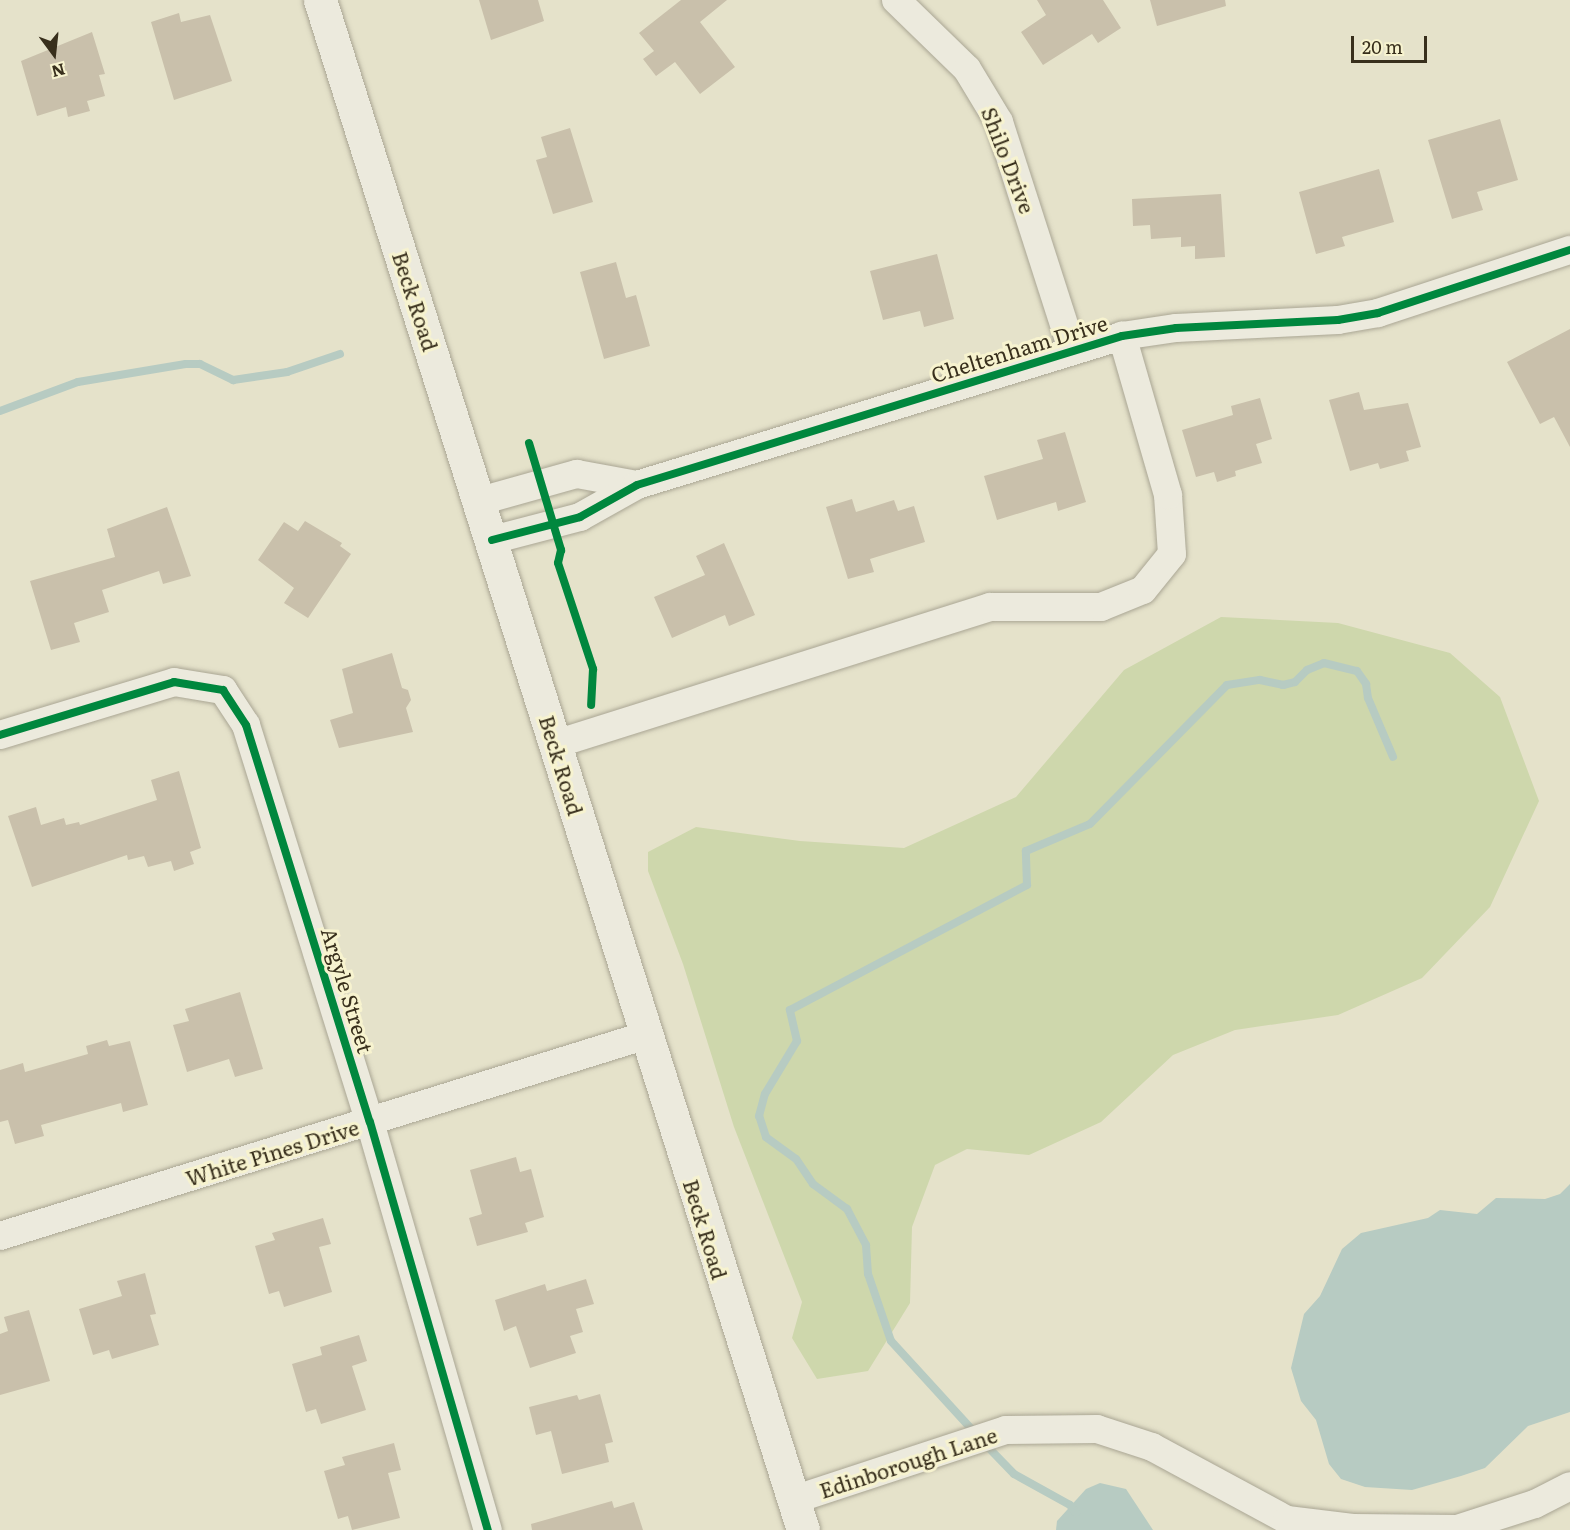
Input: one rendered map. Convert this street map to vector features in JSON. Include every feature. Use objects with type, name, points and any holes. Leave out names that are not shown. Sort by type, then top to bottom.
[{"type":"main road","name":"Beck Road","points":[[320,0],[480,501],[798,1515]]},
{"type":"street","name":"Shilo Drive","points":[[897,0],[967,69],[999,122],[1072,350]]},
{"type":"street","name":"Cheltenham Drive","points":[[492,540],[580,517],[637,485],[1122,336],[1176,328],[1338,320],[1378,313],[1570,250]]},
{"type":"street","points":[[556,744],[990,608],[1101,607],[1143,590],[1172,554],[1168,495],[1122,336]]},
{"type":"street","name":"Cheltenham Drive","points":[[480,501],[577,474],[637,485]]},
{"type":"street","name":"Argyle Street","points":[[0,735],[174,682],[223,690],[246,725],[370,1122],[488,1530]]},
{"type":"street","name":"White Pines Drive","points":[[0,1236],[647,1035]]},
{"type":"street","name":"Edinborough Lane","points":[[798,1515],[1006,1430],[1097,1429],[1152,1447],[1287,1520],[1353,1528],[1457,1529],[1535,1504],[1570,1486]]},
{"type":"green space","points":[[1221,617],[1338,623],[1450,653],[1500,697],[1539,801],[1490,907],[1422,978],[1338,1015],[1235,1030],[1173,1055],[1101,1122],[1029,1155],[967,1149],[935,1165],[912,1227],[910,1303],[868,1371],[817,1379],[792,1338],[802,1302],[734,1127],[683,964],[648,871],[648,852],[696,827],[800,841],[904,848],[1016,797],[1124,670]]},
{"type":"shaded area","points":[[1570,1184],[1570,1412],[1528,1426],[1485,1468],[1461,1476],[1412,1490],[1365,1487],[1341,1479],[1329,1464],[1316,1420],[1301,1401],[1291,1368],[1304,1314],[1320,1296],[1342,1249],[1361,1233],[1428,1218],[1440,1210],[1477,1214],[1496,1198],[1545,1199],[1560,1194]]},
{"type":"shaded area","points":[[1100,1483],[1126,1489],[1153,1530],[1056,1530],[1057,1521],[1086,1489]]},
{"type":"building","points":[[479,0],[538,0],[544,21],[491,40]]},
{"type":"building","points":[[681,0],[727,0],[700,22],[735,67],[700,94],[675,62],[656,76],[643,59],[654,51],[639,33]]},
{"type":"building","points":[[1037,0],[1103,0],[1121,28],[1098,43],[1092,34],[1043,65],[1021,32],[1046,15]]},
{"type":"building","points":[[1150,0],[1225,0],[1226,6],[1157,26]]},
{"type":"building","points":[[179,13],[181,22],[210,15],[232,81],[174,100],[151,22]]},
{"type":"building","points":[[92,32],[105,74],[99,75],[105,96],[87,101],[90,111],[68,117],[66,107],[37,116],[21,61]]},
{"type":"building","points":[[1500,119],[1518,180],[1477,192],[1483,210],[1452,219],[1428,140]]},
{"type":"building","points":[[570,128],[593,202],[553,214],[536,160],[547,157],[541,137]]},
{"type":"building","points":[[1379,169],[1394,222],[1342,237],[1345,246],[1316,254],[1299,192]]},
{"type":"building","points":[[1221,194],[1225,257],[1195,259],[1195,246],[1181,247],[1181,237],[1151,239],[1150,225],[1133,226],[1132,199]]},
{"type":"building","points":[[937,254],[954,319],[924,327],[920,311],[883,320],[870,271]]},
{"type":"building","points":[[616,262],[626,298],[636,295],[650,346],[604,359],[580,272]]},
{"type":"building","points":[[1570,329],[1570,447],[1554,417],[1540,424],[1507,362]]},
{"type":"building","points":[[1359,392],[1364,410],[1408,403],[1421,447],[1406,451],[1409,461],[1380,469],[1378,463],[1350,471],[1329,400]]},
{"type":"building","points":[[1260,398],[1272,439],[1256,444],[1262,463],[1235,471],[1236,476],[1217,482],[1214,472],[1196,477],[1182,430],[1233,415],[1231,406]]},
{"type":"building","points":[[1065,432],[1086,502],[1058,511],[1056,502],[997,520],[984,476],[1043,459],[1037,440]]},
{"type":"building","points":[[852,499],[856,512],[894,500],[898,511],[914,506],[925,542],[870,559],[874,572],[848,579],[826,507]]},
{"type":"building","points":[[167,507],[191,576],[163,584],[159,571],[102,590],[109,612],[74,623],[80,642],[51,650],[30,581],[115,557],[107,529]]},
{"type":"building","points":[[305,521],[342,543],[340,546],[351,554],[308,618],[284,603],[294,588],[258,560],[284,522],[298,531]]},
{"type":"building","points":[[724,543],[755,615],[729,626],[725,615],[672,638],[654,597],[705,575],[696,556]]},
{"type":"building","points":[[392,653],[402,688],[408,690],[411,700],[406,708],[413,732],[339,748],[330,720],[353,713],[342,669]]},
{"type":"building","points":[[179,771],[201,848],[190,852],[194,864],[174,871],[171,861],[148,867],[144,856],[128,860],[127,855],[32,887],[8,816],[36,807],[41,825],[64,818],[66,825],[79,822],[80,825],[157,800],[151,780]]},
{"type":"building","points":[[240,992],[263,1069],[235,1077],[229,1059],[187,1072],[173,1025],[189,1021],[185,1009]]},
{"type":"building","points":[[107,1040],[109,1046],[130,1041],[148,1105],[123,1112],[121,1103],[41,1125],[44,1136],[15,1144],[8,1120],[0,1122],[0,1070],[23,1063],[25,1072],[88,1054],[86,1046]]},
{"type":"building","points":[[516,1157],[520,1172],[531,1169],[544,1217],[525,1223],[528,1232],[477,1246],[469,1218],[482,1214],[470,1170]]},
{"type":"building","points":[[323,1218],[331,1244],[319,1247],[332,1292],[284,1307],[279,1291],[269,1294],[255,1246],[275,1240],[272,1233]]},
{"type":"building","points":[[145,1273],[156,1314],[150,1315],[159,1345],[112,1359],[109,1350],[93,1355],[79,1309],[122,1296],[117,1281]]},
{"type":"building","points":[[586,1279],[594,1304],[576,1309],[583,1332],[570,1336],[576,1353],[530,1368],[516,1326],[504,1331],[495,1300],[545,1284],[547,1291]]},
{"type":"building","points":[[29,1310],[50,1381],[0,1395],[0,1334],[8,1331],[4,1317]]},
{"type":"building","points":[[359,1335],[367,1361],[352,1366],[366,1410],[321,1424],[316,1409],[306,1412],[292,1364],[322,1355],[320,1347]]},
{"type":"building","points":[[600,1394],[613,1442],[605,1444],[609,1462],[562,1474],[551,1431],[536,1435],[529,1407],[577,1395],[579,1400]]},
{"type":"building","points":[[394,1443],[401,1470],[388,1473],[400,1518],[352,1530],[348,1516],[338,1519],[324,1471],[345,1465],[342,1457]]},
{"type":"building","points":[[612,1501],[614,1508],[634,1502],[643,1530],[532,1530],[531,1524]]},
{"type":"waterway","points":[[0,411],[78,382],[186,364],[200,364],[233,380],[287,372],[340,354]]},
{"type":"waterway","points":[[976,1434],[891,1341],[868,1274],[866,1245],[847,1209],[813,1184],[796,1159],[766,1137],[759,1116],[765,1094],[797,1041],[790,1010],[1027,885],[1026,851],[1090,824],[1227,685],[1260,680],[1283,685],[1295,682],[1307,670],[1324,663],[1357,671],[1366,684],[1368,698],[1393,757]]},
{"type":"waterway","points":[[984,1443],[1014,1474],[1070,1505],[1076,1513]]},
{"type":"cycle path","points":[[492,540],[580,517],[637,485],[1122,336],[1176,328],[1338,320],[1378,313],[1570,250]]},
{"type":"cycle path","points":[[529,443],[561,550],[558,563],[593,669],[591,705]]},
{"type":"cycle path","points":[[0,735],[174,682],[223,690],[246,725],[370,1122],[488,1530]]}]
